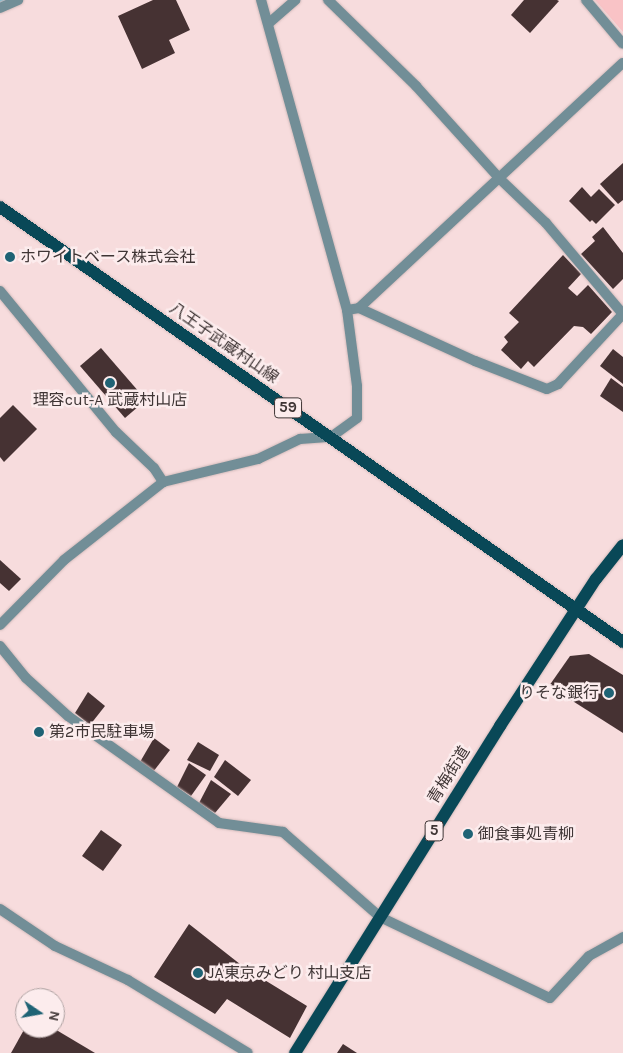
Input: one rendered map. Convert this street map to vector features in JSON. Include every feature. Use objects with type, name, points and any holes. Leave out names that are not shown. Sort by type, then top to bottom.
[{"type":"main road","name":"八王子武蔵村山線","points":[[0,207],[623,642]]},
{"type":"main road","name":"青梅街道","points":[[295,1053],[575,610],[623,546]]},
{"type":"street","points":[[0,8],[18,0]]},
{"type":"street","points":[[0,625],[64,560],[163,482],[258,459],[300,439],[331,437],[357,418],[357,386],[347,310],[262,0]]},
{"type":"street","points":[[269,23],[295,0]]},
{"type":"street","points":[[328,0],[416,86],[501,180],[546,223],[623,314],[558,384],[547,389],[474,361],[359,308]]},
{"type":"street","points":[[586,0],[623,44]]},
{"type":"street","points":[[347,310],[359,308],[501,180],[623,63]]},
{"type":"street","points":[[0,291],[116,432],[154,468],[163,482]]},
{"type":"street","points":[[0,646],[26,678],[68,716],[218,823],[283,832],[380,917],[550,998],[588,956],[623,937]]},
{"type":"street","points":[[0,909],[55,946],[128,980],[248,1053]]},
{"type":"shaded area","points":[[595,0],[623,0],[623,32]]},
{"type":"building","points":[[153,0],[176,0],[190,30],[169,40],[175,53],[142,69],[118,16]]},
{"type":"building","points":[[524,0],[559,1],[530,33],[511,15]]},
{"type":"building","points":[[623,163],[623,200],[618,204],[600,184]]},
{"type":"building","points":[[582,187],[591,197],[599,189],[615,205],[596,224],[592,220],[590,222],[569,201]]},
{"type":"building","points":[[603,227],[623,253],[623,279],[613,289],[581,254],[595,241],[592,237]]},
{"type":"building","points":[[563,255],[581,274],[568,288],[577,296],[588,285],[612,312],[591,334],[583,327],[574,326],[534,367],[528,361],[521,369],[501,350],[508,342],[504,337],[519,322],[509,313]]},
{"type":"building","points":[[101,348],[146,400],[125,418],[80,366]]},
{"type":"building","points":[[613,349],[623,357],[623,384],[600,366]]},
{"type":"building","points":[[611,378],[623,387],[623,412],[600,396]]},
{"type":"building","points":[[13,405],[37,429],[4,462],[0,457],[0,418]]},
{"type":"building","points":[[0,560],[21,579],[9,591],[0,583]]},
{"type":"building","points":[[589,654],[623,675],[623,733],[549,686],[570,656]]},
{"type":"building","points":[[88,692],[105,706],[90,725],[75,713]]},
{"type":"building","points":[[154,738],[170,750],[153,772],[140,762]]},
{"type":"building","points":[[198,742],[219,755],[210,771],[187,760]]},
{"type":"building","points":[[225,760],[251,780],[238,796],[214,777]]},
{"type":"building","points":[[189,763],[206,775],[191,796],[177,787]]},
{"type":"building","points":[[211,780],[231,794],[215,813],[199,803]]},
{"type":"building","points":[[101,830],[122,845],[103,871],[82,856]]},
{"type":"building","points":[[189,924],[245,968],[307,1006],[290,1038],[227,999],[215,1014],[154,977]]},
{"type":"building","points":[[65,1035],[95,1053],[11,1053],[19,1038],[65,1038]]},
{"type":"building","points":[[343,1044],[357,1053],[337,1053]]},
{"type":"waterway","points":[[0,2],[5,0]]},
{"type":"place","name":"ホワイトベース株式会社","points":[[10,257]]},
{"type":"place","name":"理容cut-A 武蔵村山店","points":[[110,383]]},
{"type":"place","name":"りそな銀行","points":[[609,693]]},
{"type":"place","name":"第2市民駐車場","points":[[39,732]]},
{"type":"place","name":"御食事処青柳","points":[[468,834]]},
{"type":"place","name":"JA東京みどり 村山支店","points":[[198,973]]}]
